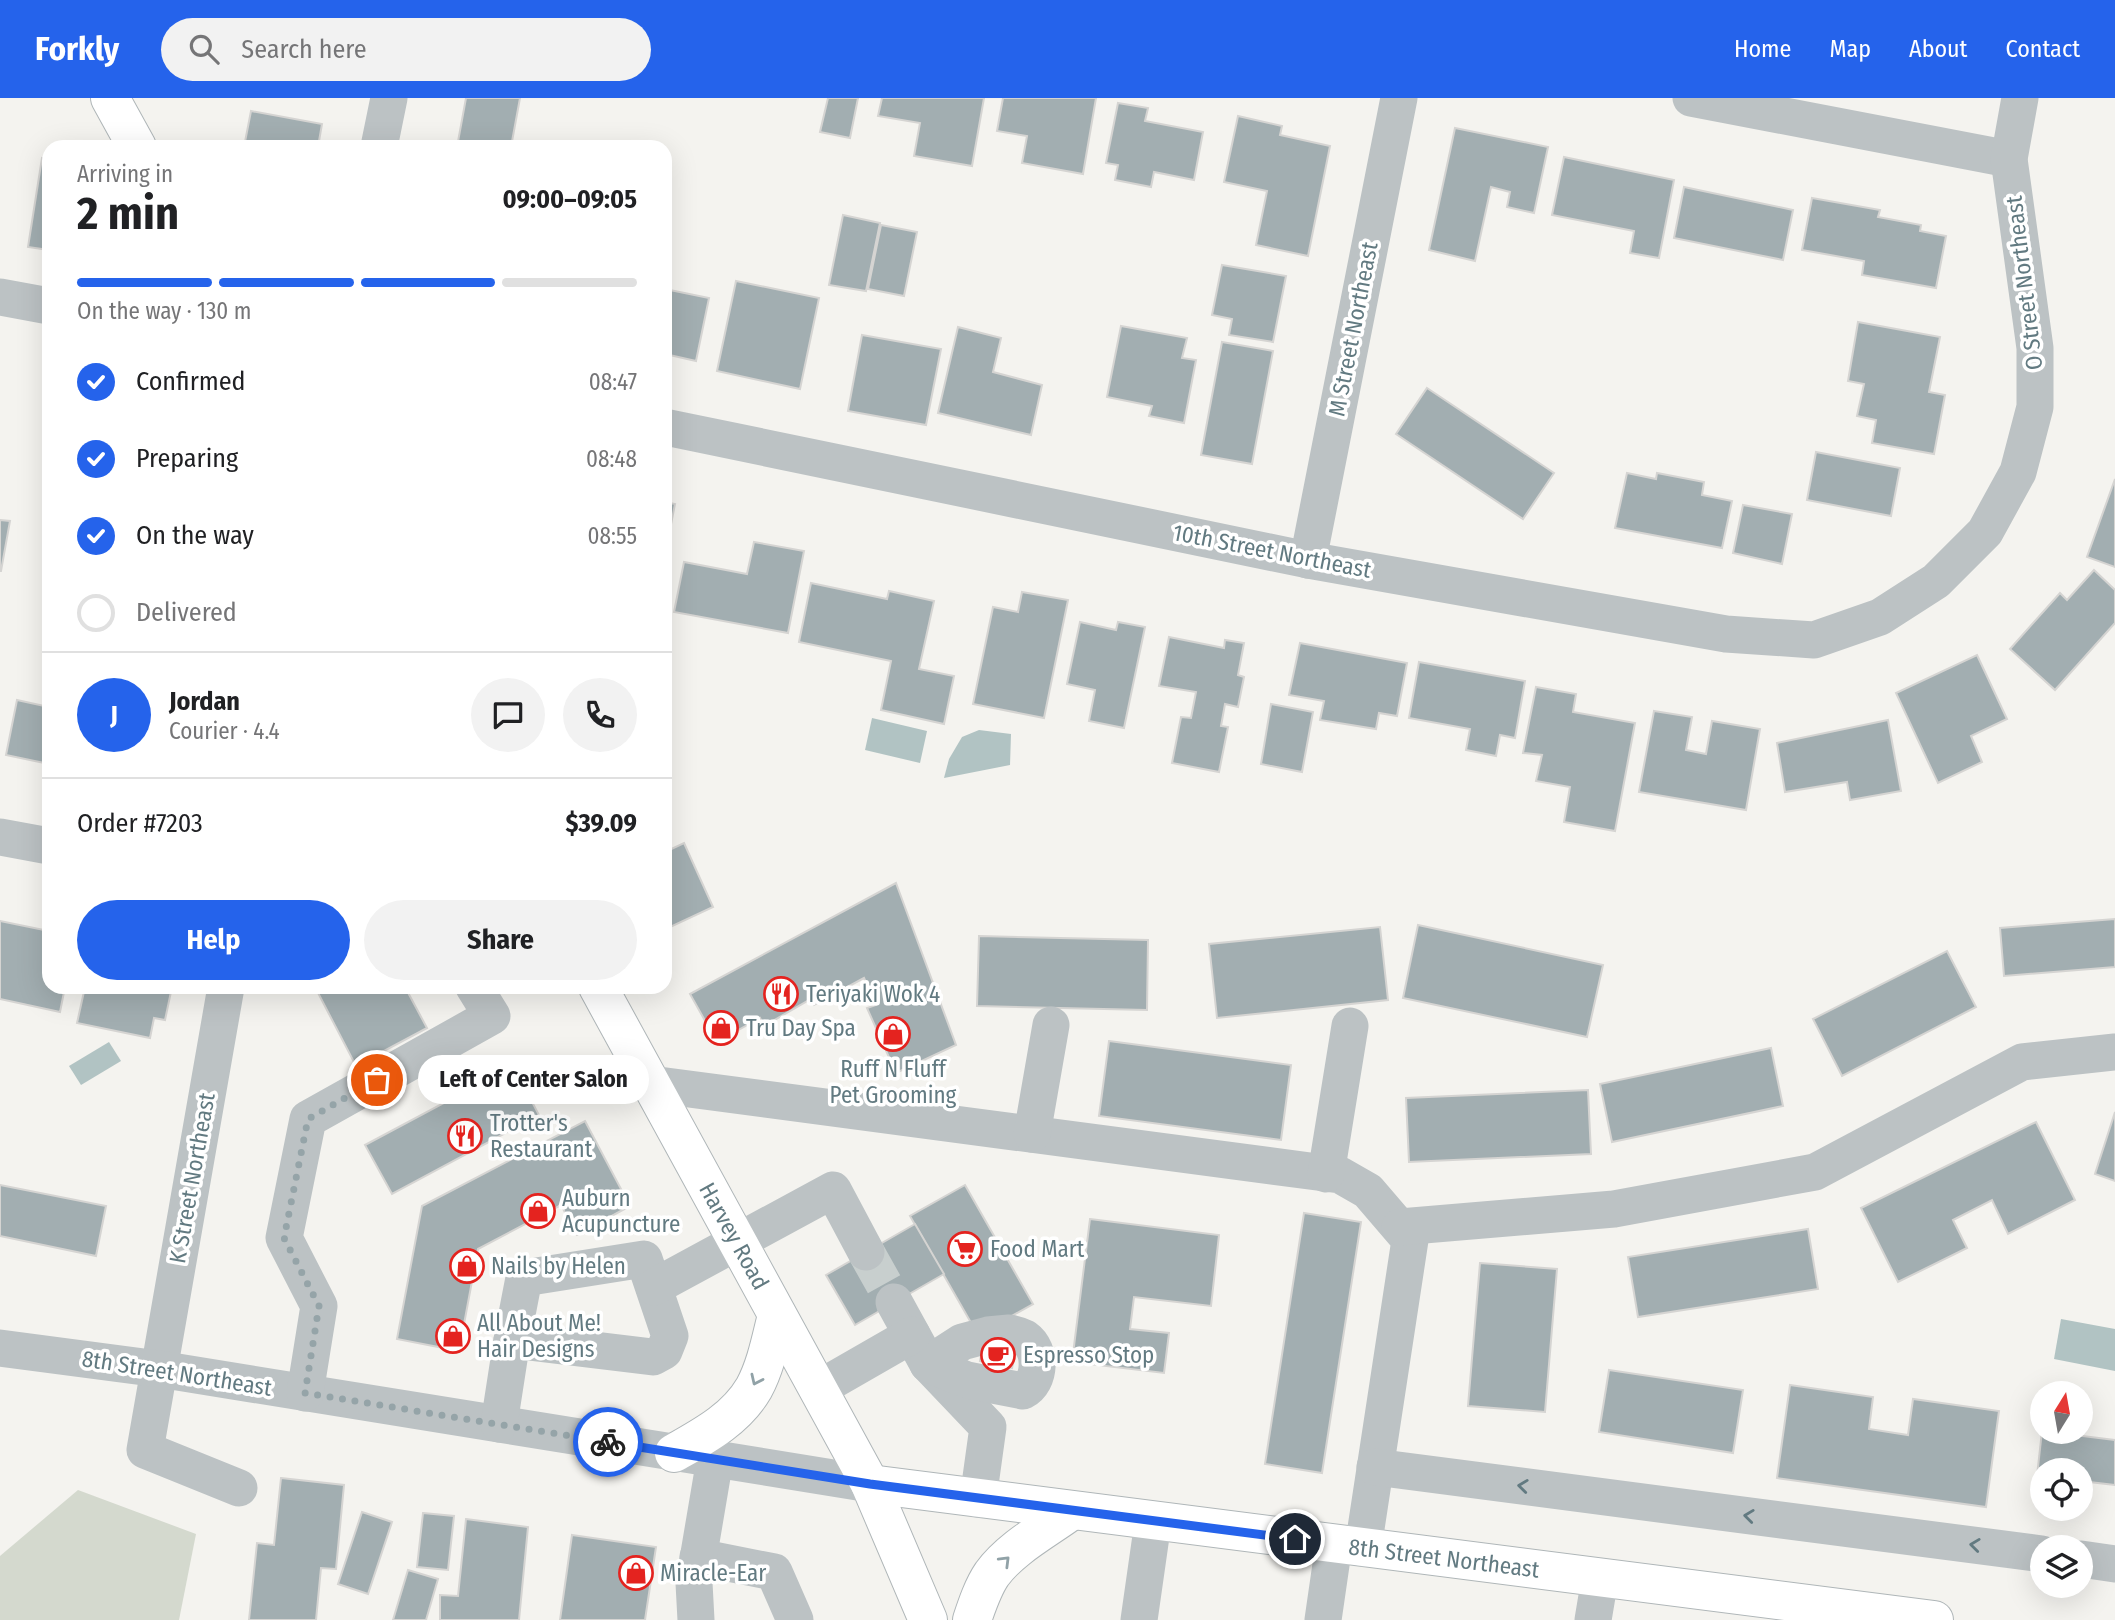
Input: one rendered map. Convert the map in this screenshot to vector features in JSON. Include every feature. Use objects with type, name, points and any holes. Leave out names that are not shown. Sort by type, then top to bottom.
[{"type":"main road","points":[[110,98],[133,140]]},
{"type":"main road","name":"Harvey Road","points":[[602,994],[870,1484]]},
{"type":"main road","points":[[674,1453],[710,1434],[735,1412],[753,1388],[766,1358],[777,1315]]},
{"type":"main road","points":[[870,1484],[929,1620]]},
{"type":"main road","name":"8th Street Northeast","points":[[870,1484],[1886,1617],[1934,1620]]},
{"type":"main road","points":[[972,1620],[992,1574],[1014,1552],[1071,1511]]},
{"type":"street","points":[[380,140],[388,98]]},
{"type":"street","name":"M Street Northeast","points":[[1308,560],[1399,98]]},
{"type":"street","points":[[1691,98],[2009,159]]},
{"type":"street","name":"O Street Northeast","points":[[1880,617],[1936,581],[1985,532],[2018,472],[2035,407],[2035,348],[2009,159],[2020,98]]},
{"type":"street","points":[[0,297],[42,305]]},
{"type":"street","name":"10th Street Northeast","points":[[672,428],[1308,560],[1727,634],[1814,640],[1880,617]]},
{"type":"street","points":[[0,837],[42,845]]},
{"type":"street","name":"K Street Northeast","points":[[225,994],[145,1450],[239,1488]]},
{"type":"street","points":[[305,1393],[319,1306],[284,1238],[308,1119],[492,1016],[478,994]]},
{"type":"street","points":[[1032,1134],[1051,1025]]},
{"type":"street","points":[[1326,1174],[1350,1026]]},
{"type":"street","points":[[1400,1227],[1614,1209],[1815,1172],[2022,1062],[2115,1052]]},
{"type":"street","points":[[651,1084],[1340,1175],[1368,1191],[1410,1240],[1375,1467],[1323,1620]]},
{"type":"street","points":[[654,1287],[833,1190],[866,1252]]},
{"type":"street","points":[[499,1424],[512,1340],[524,1278],[644,1259],[670,1336],[664,1351],[653,1357],[512,1340]]},
{"type":"street","points":[[894,1303],[920,1350],[988,1427],[978,1499]]},
{"type":"street","name":"8th Street Northeast","points":[[0,1348],[159,1369],[870,1484]]},
{"type":"street","points":[[818,1389],[920,1350]]},
{"type":"street","points":[[696,1620],[694,1583],[715,1459]]},
{"type":"street","points":[[1375,1467],[2030,1552]]},
{"type":"street","points":[[1139,1620],[1153,1522]]},
{"type":"street","points":[[698,1557],[774,1572],[796,1620]]},
{"type":"street","points":[[2093,1561],[2115,1564]]},
{"type":"street","points":[[1593,1620],[1600,1578]]},
{"type":"shaded area","points":[[872,718],[927,731],[920,763],[865,750]]},
{"type":"shaded area","points":[[979,730],[1011,734],[1010,765],[944,778],[949,759],[962,737]]},
{"type":"shaded area","points":[[109,1042],[121,1061],[81,1085],[69,1066]]},
{"type":"shaded area","points":[[2061,1319],[2115,1329],[2115,1371],[2054,1359]]},
{"type":"shaded area","points":[[78,1490],[196,1534],[179,1620],[0,1620],[0,1556]]},
{"type":"building","points":[[466,98],[520,98],[512,140],[458,140]]},
{"type":"building","points":[[828,98],[858,98],[850,138],[820,132]]},
{"type":"building","points":[[882,98],[984,98],[972,166],[914,156],[920,123],[878,116]]},
{"type":"building","points":[[1003,98],[1096,98],[1083,174],[1022,163],[1027,136],[997,131]]},
{"type":"building","points":[[1118,103],[1148,108],[1145,121],[1203,132],[1194,180],[1154,172],[1151,187],[1115,180],[1118,165],[1106,163]]},
{"type":"building","points":[[251,111],[322,124],[319,140],[245,140]]},
{"type":"building","points":[[1238,116],[1282,126],[1280,135],[1330,146],[1308,256],[1256,245],[1267,191],[1224,182]]},
{"type":"building","points":[[1455,128],[1548,147],[1534,213],[1507,207],[1510,192],[1491,187],[1475,261],[1429,250]]},
{"type":"building","points":[[1564,157],[1674,180],[1659,258],[1630,253],[1634,231],[1552,215]]},
{"type":"building","points":[[42,158],[42,249],[28,247]]},
{"type":"building","points":[[1684,187],[1793,210],[1783,260],[1674,238]]},
{"type":"building","points":[[1812,198],[1880,210],[1878,217],[1921,225],[1920,231],[1946,236],[1936,288],[1862,275],[1864,261],[1802,250]]},
{"type":"building","points":[[843,215],[880,223],[866,291],[829,285]]},
{"type":"building","points":[[881,225],[917,232],[904,296],[868,289]]},
{"type":"building","points":[[1222,265],[1286,276],[1273,342],[1229,335],[1232,319],[1212,315]]},
{"type":"building","points":[[736,281],[819,298],[800,389],[717,371]]},
{"type":"building","points":[[672,290],[709,298],[696,361],[672,356]]},
{"type":"building","points":[[1858,322],[1940,337],[1929,392],[1945,395],[1934,454],[1872,443],[1876,420],[1857,416],[1864,384],[1848,381]]},
{"type":"building","points":[[1121,326],[1187,338],[1182,358],[1196,360],[1184,423],[1149,416],[1152,406],[1107,397]]},
{"type":"building","points":[[958,327],[1001,338],[993,372],[1042,385],[1031,435],[938,413]]},
{"type":"building","points":[[862,335],[941,349],[926,425],[848,411]]},
{"type":"building","points":[[1222,342],[1273,351],[1252,464],[1201,455]]},
{"type":"building","points":[[1427,388],[1554,473],[1523,519],[1396,434]]},
{"type":"building","points":[[1816,452],[1900,468],[1891,516],[1807,500]]},
{"type":"building","points":[[1627,473],[1656,479],[1657,473],[1704,482],[1702,495],[1732,501],[1722,548],[1615,528]]},
{"type":"building","points":[[2115,479],[2115,567],[2087,557]]},
{"type":"building","points":[[1743,505],[1792,514],[1782,564],[1733,553]]},
{"type":"building","points":[[0,520],[10,521],[1,571],[0,571]]},
{"type":"building","points":[[754,542],[804,551],[788,633],[674,612],[684,562],[747,574]]},
{"type":"building","points":[[2094,570],[2115,590],[2115,623],[2055,690],[2010,649],[2060,593],[2067,600]]},
{"type":"building","points":[[811,583],[887,599],[889,591],[934,601],[919,669],[954,676],[944,724],[881,710],[891,661],[799,642]]},
{"type":"building","points":[[1022,592],[1068,600],[1044,718],[973,704],[993,607],[1018,612]]},
{"type":"building","points":[[1080,622],[1116,630],[1118,622],[1145,627],[1124,728],[1089,721],[1095,690],[1067,684]]},
{"type":"building","points":[[1169,637],[1224,648],[1225,640],[1244,643],[1238,675],[1244,677],[1238,707],[1225,704],[1221,726],[1228,727],[1219,772],[1172,763],[1181,717],[1191,718],[1196,692],[1159,686]]},
{"type":"building","points":[[1300,643],[1407,663],[1397,716],[1379,713],[1376,729],[1320,720],[1324,701],[1289,695]]},
{"type":"building","points":[[1977,655],[2007,719],[1971,736],[1982,762],[1938,783],[1896,693]]},
{"type":"building","points":[[1419,662],[1525,681],[1515,738],[1500,735],[1496,756],[1466,750],[1470,729],[1409,718]]},
{"type":"building","points":[[1536,687],[1576,694],[1573,712],[1635,723],[1615,831],[1564,822],[1570,787],[1536,781],[1542,755],[1523,753]]},
{"type":"building","points":[[17,700],[42,705],[42,763],[6,755]]},
{"type":"building","points":[[1271,704],[1313,712],[1302,772],[1261,764]]},
{"type":"building","points":[[1654,711],[1692,717],[1686,750],[1706,754],[1712,721],[1760,729],[1746,810],[1639,792]]},
{"type":"building","points":[[1888,720],[1901,791],[1850,800],[1847,782],[1785,792],[1777,743]]},
{"type":"building","points":[[684,843],[713,907],[672,926],[672,849]]},
{"type":"building","points":[[896,883],[956,1045],[896,1073],[867,1008],[876,1005],[864,978],[814,1005],[811,999],[764,1026],[760,1018],[717,1042],[690,994]]},
{"type":"building","points":[[2115,919],[2115,967],[2004,976],[2000,928]]},
{"type":"building","points":[[0,921],[42,930],[42,994],[64,994],[60,1012],[0,999]]},
{"type":"building","points":[[1418,925],[1603,965],[1587,1037],[1403,998]]},
{"type":"building","points":[[1380,927],[1388,1000],[1217,1018],[1209,944]]},
{"type":"building","points":[[979,936],[1148,940],[1147,1010],[977,1006]]},
{"type":"building","points":[[1947,951],[1976,1007],[1842,1076],[1813,1019]]},
{"type":"building","points":[[83,994],[171,994],[165,1020],[154,1018],[150,1038],[77,1023]]},
{"type":"building","points":[[319,994],[409,994],[427,1028],[356,1066]]},
{"type":"building","points":[[1109,1041],[1291,1065],[1281,1140],[1099,1116]]},
{"type":"building","points":[[1771,1048],[1783,1106],[1612,1142],[1600,1084]]},
{"type":"building","points":[[513,1066],[539,1115],[392,1194],[365,1145]]},
{"type":"building","points":[[1588,1090],[1591,1154],[1409,1162],[1406,1098]]},
{"type":"building","points":[[2115,1112],[2115,1181],[2095,1174]]},
{"type":"building","points":[[585,1121],[630,1206],[577,1235],[561,1205],[478,1249],[459,1351],[397,1339],[422,1206]]},
{"type":"building","points":[[2036,1122],[2075,1200],[2008,1234],[1992,1200],[1953,1220],[1967,1248],[1898,1282],[1861,1208]]},
{"type":"building","points":[[0,1185],[106,1206],[96,1256],[0,1236]]},
{"type":"building","name":"Food Mart","points":[[965,1185],[1033,1304],[978,1335],[910,1216]]},
{"type":"building","points":[[1304,1213],[1361,1222],[1322,1473],[1265,1464]]},
{"type":"building","points":[[1090,1219],[1219,1235],[1211,1306],[1134,1297],[1130,1329],[1169,1333],[1164,1373],[1072,1362]]},
{"type":"building","points":[[915,1224],[944,1274],[855,1325],[826,1275]]},
{"type":"building","points":[[1808,1229],[1818,1289],[1638,1317],[1628,1257]]},
{"type":"building","points":[[1480,1263],[1557,1269],[1545,1412],[1468,1406]]},
{"type":"building","name":"Espresso Stop","points":[[984,1342],[1016,1349],[1012,1368],[980,1361]]},
{"type":"building","points":[[1609,1370],[1743,1390],[1733,1453],[1599,1432]]},
{"type":"building","points":[[1790,1385],[1873,1397],[1869,1429],[1908,1435],[1913,1399],[1999,1411],[1986,1507],[1777,1478]]},
{"type":"building","points":[[2093,1437],[2115,1440],[2115,1485],[2093,1482],[2093,1458],[2039,1458],[2041,1444],[2093,1444]]},
{"type":"building","points":[[281,1478],[344,1485],[336,1569],[321,1568],[316,1620],[249,1620],[257,1543],[274,1545]]},
{"type":"building","points":[[362,1512],[392,1522],[368,1594],[338,1584]]},
{"type":"building","points":[[423,1513],[454,1516],[448,1570],[417,1567]]},
{"type":"building","points":[[466,1519],[528,1527],[519,1620],[440,1620],[440,1595],[458,1596]]},
{"type":"building","points":[[572,1535],[656,1547],[645,1620],[560,1620]]},
{"type":"building","points":[[408,1570],[438,1579],[426,1620],[393,1620]]},
{"type":"tunnel","points":[[866,1252],[894,1302]]},
{"type":"way so far","points":[[377,1080],[308,1119],[284,1238],[319,1306],[305,1393],[608,1442]]},
{"type":"place","name":"Teriyaki Wok 4","points":[[781,994]]},
{"type":"place","name":"Tru Day Spa","points":[[721,1028]]},
{"type":"place","name":"Ruff N Fluff Pet Grooming","points":[[893,1034]]},
{"type":"place","name":"Left of Center Salon","points":[[377,1080]]},
{"type":"place","name":"Trotter's Restaurant","points":[[465,1136]]},
{"type":"place","name":"Auburn Acupuncture","points":[[538,1211]]},
{"type":"place","name":"Food Mart","points":[[965,1249]]},
{"type":"place","name":"Nails by Helen","points":[[467,1266]]},
{"type":"place","name":"All About Me! Hair Designs","points":[[453,1336]]},
{"type":"place","name":"Espresso Stop","points":[[998,1355]]},
{"type":"place","name":"Miracle-Ear","points":[[636,1573]]},
{"type":"route","points":[[608,1442],[870,1484],[1295,1539]]}]
